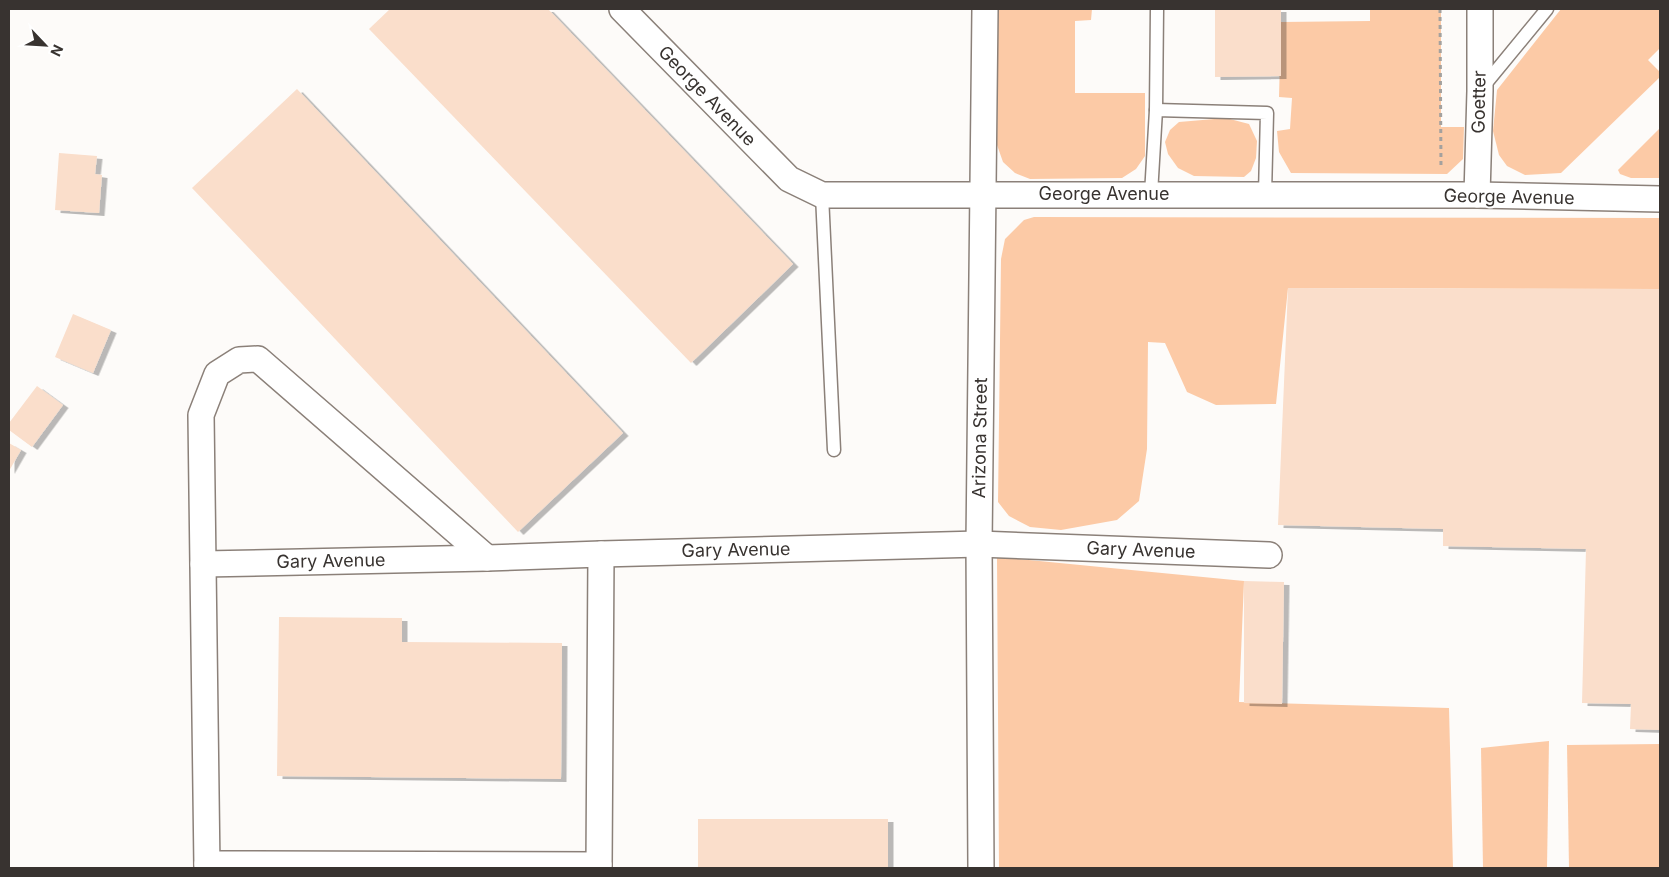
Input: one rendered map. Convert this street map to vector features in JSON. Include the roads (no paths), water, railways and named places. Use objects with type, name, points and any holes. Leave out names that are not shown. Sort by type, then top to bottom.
[{"type":"street","name":"George Avenue","points":[[622,9],[789,179],[822,195],[1477,195],[1660,199]]},
{"type":"street","name":"Arizona Street","points":[[981,868],[979,544],[985,9]]},
{"type":"street","name":"Goetter","points":[[1477,195],[1480,9]]},
{"type":"street","points":[[487,558],[258,359],[239,360],[217,374],[201,415],[207,866],[599,867],[601,554]]},
{"type":"street","name":"Gary Avenue","points":[[203,564],[979,544],[1269,555]]},
{"type":"lane","points":[[1151,194],[1156,110],[1157,9]]},
{"type":"lane","points":[[1480,91],[1547,9]]},
{"type":"lane","points":[[1156,110],[1267,113],[1264,194]]},
{"type":"lane","points":[[822,195],[834,450]]}]
